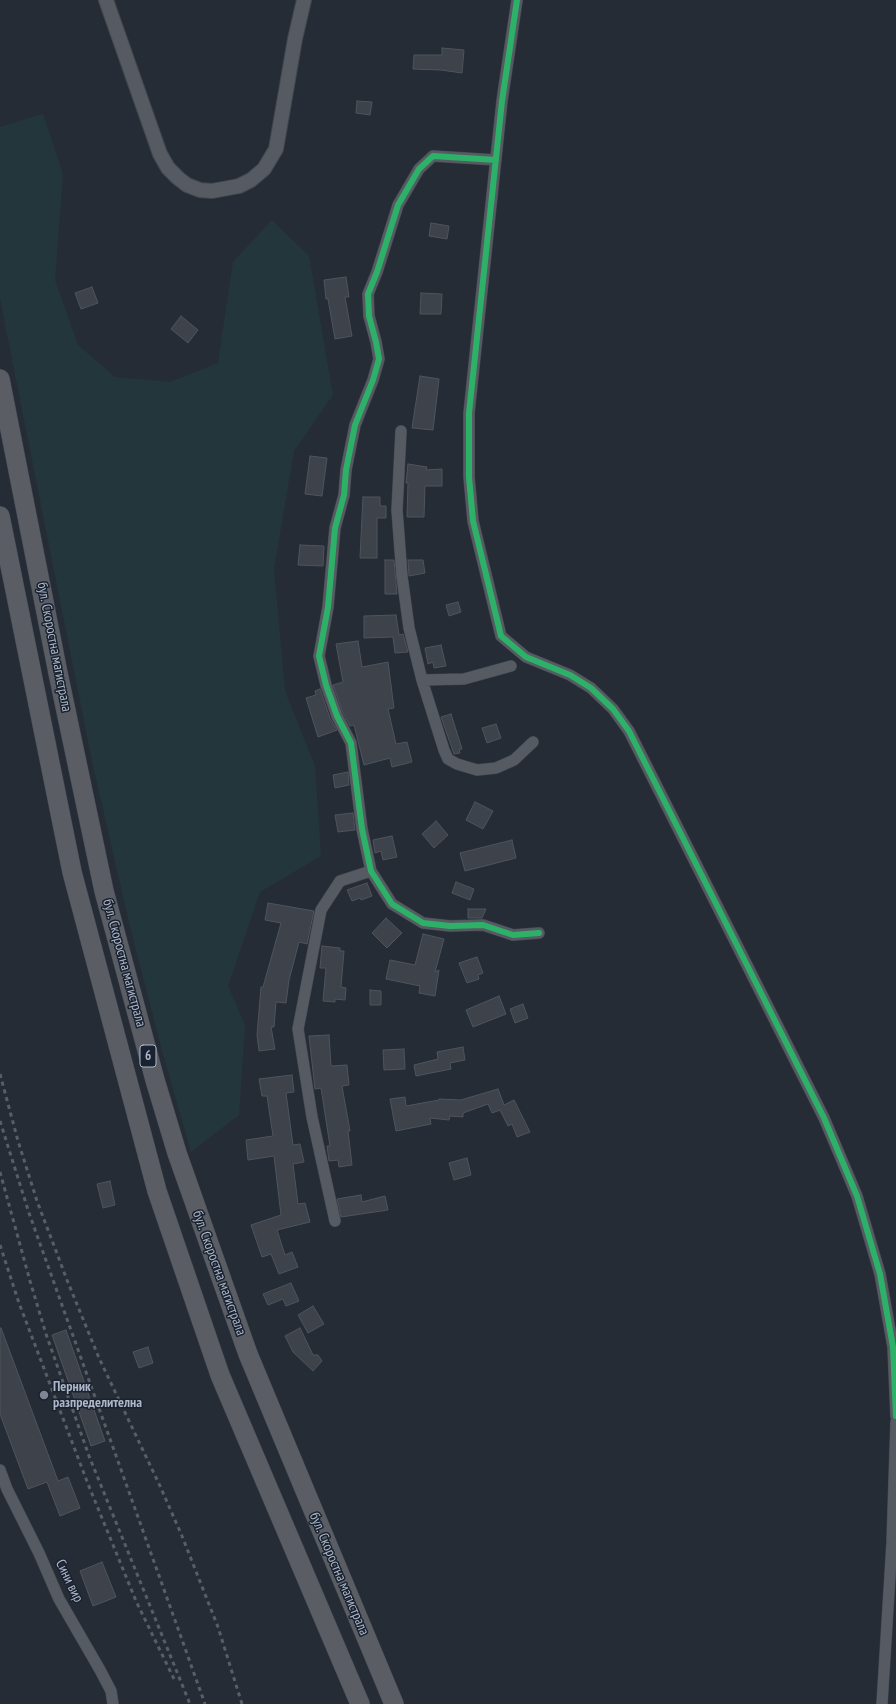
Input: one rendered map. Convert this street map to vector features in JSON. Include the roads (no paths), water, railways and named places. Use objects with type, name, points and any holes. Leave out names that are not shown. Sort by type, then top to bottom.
[{"type":"highway","name":"бул. Скоростна магистрала","points":[[0,379],[58,673],[104,891],[155,1080],[177,1153],[248,1354],[394,1704]]},
{"type":"highway","name":"бул. Скоростна магистрала","points":[[0,516],[72,872],[157,1191],[220,1375],[360,1704]]},
{"type":"street","points":[[106,0],[160,154],[168,168],[187,185],[200,190],[212,191],[224,190],[251,180],[264,169],[276,148],[295,39],[304,0]]},
{"type":"street","points":[[517,0],[502,101],[469,413],[468,477],[473,521],[501,636],[526,657],[570,675],[591,688],[612,709],[629,731],[824,1118],[857,1196],[880,1274],[884,1296],[893,1347],[896,1416]]},
{"type":"street","points":[[496,160],[433,156],[419,169],[398,205],[377,272],[368,294],[369,316],[379,359],[373,380],[353,432],[346,470],[344,495],[335,528],[328,607],[319,656],[326,686],[337,716],[351,743],[362,829],[371,871],[392,904],[423,923],[450,926],[483,925],[512,935],[538,933]]},
{"type":"street","points":[[401,431],[397,510],[402,576],[409,628],[422,680],[444,750],[448,759],[457,764],[477,770],[496,768],[514,760],[533,742]]},
{"type":"street","points":[[422,680],[464,678],[511,666]]},
{"type":"street","points":[[336,1221],[312,1117],[298,1029],[321,910],[340,881],[371,871]]},
{"type":"street","points":[[882,1704],[892,1543],[896,1422]]},
{"type":"street","name":"Сини вир","points":[[0,1470],[7,1489],[39,1553],[59,1598],[111,1692],[113,1704]]},
{"type":"railway","points":[[0,1074],[18,1141],[37,1201],[67,1280],[99,1358],[182,1536],[218,1627],[242,1704]]},
{"type":"railway","points":[[0,1121],[29,1213],[205,1704]]},
{"type":"railway","points":[[0,1172],[46,1334],[89,1456],[190,1704]]},
{"type":"railway","points":[[0,1245],[19,1303],[88,1484],[136,1601],[174,1679]]},
{"type":"place","name":"Перник разпределителна","points":[[44,1395]]}]
